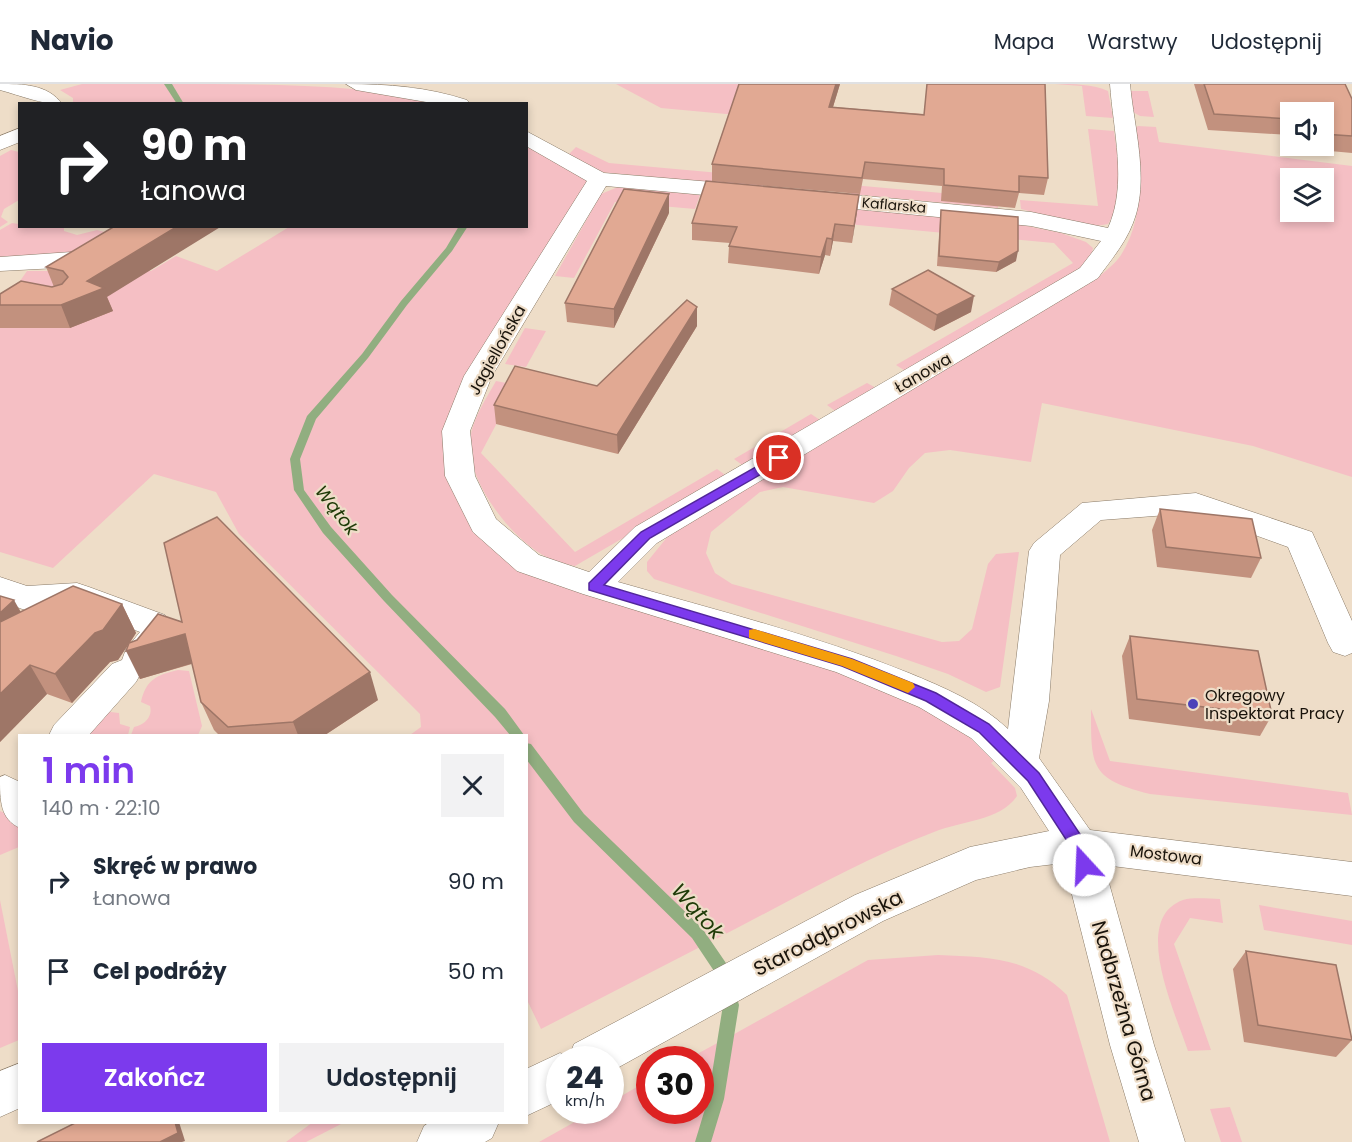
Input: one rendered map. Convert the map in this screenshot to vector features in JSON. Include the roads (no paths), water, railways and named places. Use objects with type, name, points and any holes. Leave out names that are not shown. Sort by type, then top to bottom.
[{"type":"street","points":[[2,84],[41,95],[50,102]]},
{"type":"street","points":[[356,84],[435,96],[454,102]]},
{"type":"street","name":"Łanowa","points":[[594,586],[646,535],[1089,273],[1115,237],[1126,212],[1128,170],[1120,84]]},
{"type":"street","points":[[0,145],[18,135]]},
{"type":"street","points":[[528,139],[599,179],[774,195]]},
{"type":"street","points":[[0,145],[18,150]]},
{"type":"street","name":"Jagiellońska","points":[[594,586],[528,563],[484,525],[460,476],[456,432],[478,376],[599,179]]},
{"type":"street","name":"Kaflarska","points":[[798,197],[1031,219],[1115,237]]},
{"type":"street","points":[[7,289],[0,286],[7,264],[76,260],[94,256],[140,228]]},
{"type":"street","points":[[1020,762],[1031,701],[1045,550],[1094,510],[1196,503],[1301,540],[1350,650]]},
{"type":"street","points":[[594,586],[847,662],[931,697],[984,728],[1020,762],[1034,777],[1079,845]]},
{"type":"street","points":[[0,589],[25,598],[77,595],[153,624],[158,634],[68,734]]},
{"type":"street","name":"Mostowa","points":[[1079,845],[1352,879]]},
{"type":"street","name":"Starodąbrowska","points":[[615,1046],[869,909],[970,864],[1030,850],[1079,845]]},
{"type":"street","name":"Nadbrzeżna Górna","points":[[1079,845],[1132,1045],[1162,1142]]},
{"type":"street","points":[[0,1094],[18,1086]]},
{"type":"street","points":[[440,1142],[472,1124]]},
{"type":"waterway","name":"Wątok","points":[[168,84],[180,102]]},
{"type":"waterway","name":"Wątok","points":[[463,228],[449,249],[404,303],[365,356],[311,418],[295,459],[299,490],[327,530],[388,598],[500,713],[516,734]]},
{"type":"waterway","name":"Wątok","points":[[528,751],[579,818],[697,933],[723,971],[731,1005],[716,1099],[703,1142]]},
{"type":"place","name":"Okregowy Inspektorat Pracy","points":[[1193,704]]}]
